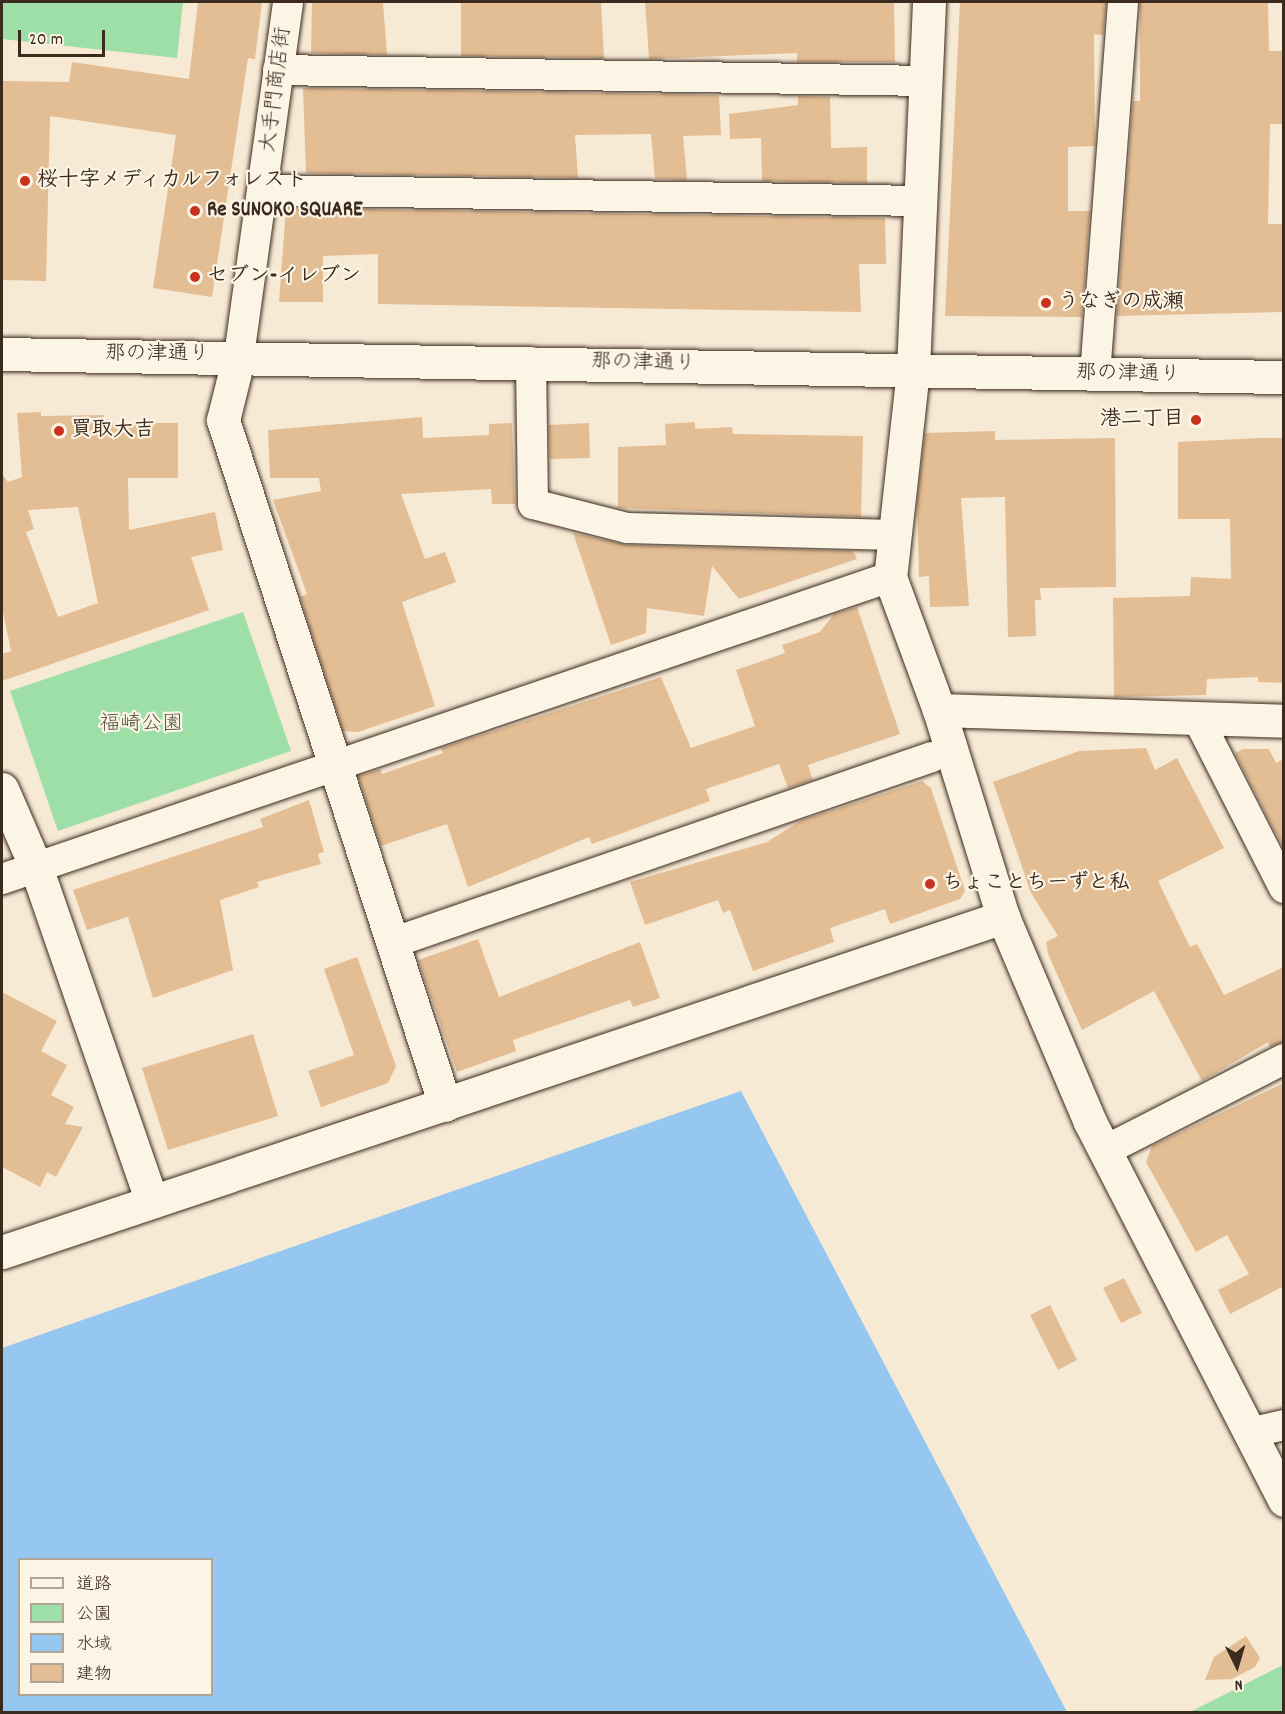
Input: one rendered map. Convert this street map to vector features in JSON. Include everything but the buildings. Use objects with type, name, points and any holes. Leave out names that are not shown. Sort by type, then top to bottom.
[{"type":"street","name":"大手門商店街","points":[[239,356],[264,190],[288,2]]},
{"type":"street","points":[[929,2],[913,370],[890,577],[939,710],[1003,917],[1106,1150],[1284,1500]]},
{"type":"street","points":[[1095,375],[1123,2]]},
{"type":"street","points":[[278,70],[925,81]]},
{"type":"street","points":[[264,190],[919,201]]},
{"type":"street","name":"那の津通り","points":[[2,354],[239,356],[1284,377]]},
{"type":"street","points":[[239,356],[223,420],[445,1105]]},
{"type":"street","points":[[531,362],[533,504],[627,528],[895,535]]},
{"type":"street","points":[[2,879],[37,870],[890,577]]},
{"type":"street","points":[[939,710],[1284,721]]},
{"type":"street","points":[[1198,718],[1284,888]]},
{"type":"street","points":[[392,943],[932,757]]},
{"type":"street","points":[[2,789],[37,870],[151,1200]]},
{"type":"street","points":[[2,847],[37,870]]},
{"type":"street","points":[[2,1252],[151,1200],[445,1105],[1003,917]]},
{"type":"street","points":[[1106,1150],[1284,1059]]},
{"type":"street","points":[[1249,1433],[1284,1425]]},
{"type":"green space","points":[[2,2],[183,2],[177,58],[2,39]]},
{"type":"green space","name":"福崎公園","points":[[243,612],[291,751],[58,831],[10,691]]},
{"type":"green space","points":[[1283,1665],[1283,1712],[1190,1712]]},
{"type":"water","points":[[741,1091],[1067,1712],[2,1712],[2,1348]]},
{"type":"place","name":"桜十字メディカルフォレスト","points":[[25,181]]},
{"type":"place","name":"Re SUNOKO SQUARE","points":[[195,211]]},
{"type":"place","name":"セブン-イレブン","points":[[195,277]]},
{"type":"place","name":"うなぎの成瀬","points":[[1046,303]]},
{"type":"place","name":"港二丁目","points":[[1196,420]]},
{"type":"place","name":"買取大吉","points":[[59,431]]},
{"type":"place","name":"ちょことちーずと私","points":[[930,884]]}]
